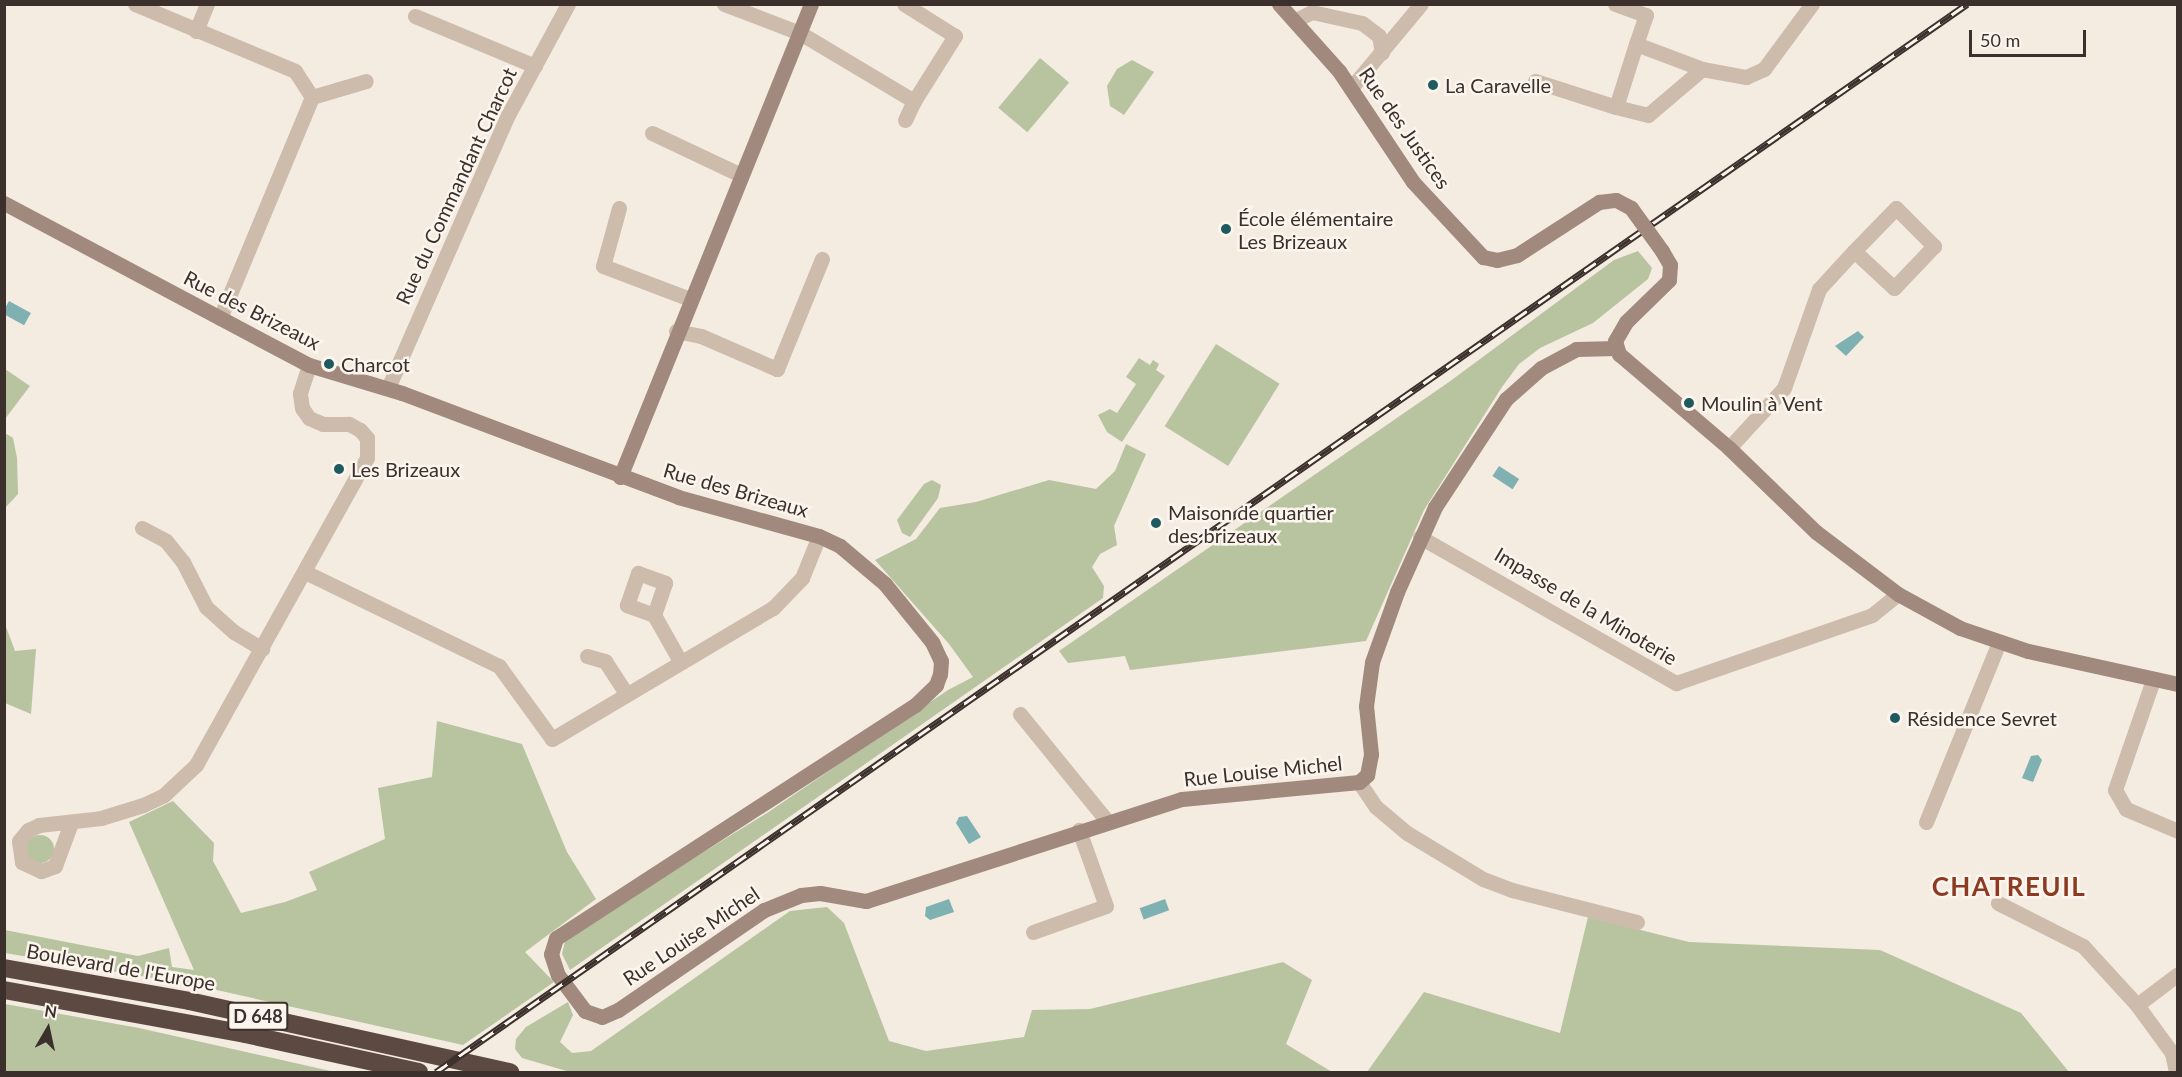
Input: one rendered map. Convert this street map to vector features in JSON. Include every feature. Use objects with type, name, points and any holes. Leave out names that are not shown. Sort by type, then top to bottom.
[{"type":"highway","name":"Boulevard de l'Europe","points":[[4,968],[189,1001],[510,1072]]},
{"type":"highway","name":"D 648","points":[[4,990],[244,1034],[419,1072]]},
{"type":"street","points":[[135,4],[196,32],[295,71],[312,97]]},
{"type":"street","points":[[196,32],[207,4]]},
{"type":"street","name":"Rue du Commandant Charcot","points":[[388,388],[508,116],[568,4]]},
{"type":"street","points":[[724,4],[800,33],[914,101]]},
{"type":"street","points":[[620,477],[676,330],[811,4]]},
{"type":"street","points":[[904,4],[955,36],[914,101],[905,120]]},
{"type":"street","name":"Rue des Justices","points":[[1279,4],[1296,20],[1351,88],[1413,182],[1483,257],[1497,260],[1517,255],[1599,202],[1616,201],[1631,208],[1670,265],[1669,280],[1626,322],[1618,334],[1616,348]]},
{"type":"street","points":[[1351,88],[1421,4]]},
{"type":"street","points":[[1615,4],[1646,15],[1616,107]]},
{"type":"street","points":[[1636,44],[1702,69],[1746,77],[1764,69],[1812,4]]},
{"type":"street","points":[[1296,20],[1312,12],[1362,23],[1379,36],[1382,53]]},
{"type":"street","points":[[416,16],[535,66]]},
{"type":"street","points":[[1535,81],[1648,115],[1702,69]]},
{"type":"street","points":[[312,97],[366,81]]},
{"type":"street","points":[[220,318],[312,97]]},
{"type":"street","points":[[652,133],[741,175]]},
{"type":"street","name":"Rue des Brizeaux","points":[[4,203],[309,365],[388,388],[620,477],[819,536],[860,560],[885,584],[932,642],[941,661],[936,685],[915,705],[565,931],[552,946],[552,962],[558,975]]},
{"type":"street","points":[[619,208],[603,266],[690,299]]},
{"type":"street","points":[[1729,448],[1784,388],[1819,289],[1854,251],[1896,208],[1934,246],[1894,288],[1854,251]]},
{"type":"street","points":[[676,330],[701,336],[777,369],[822,259]]},
{"type":"street","points":[[1359,782],[1367,774],[1371,754],[1366,706],[1372,662],[1420,537],[1462,462],[1506,399],[1558,357],[1576,349],[1616,348],[1636,372],[1729,448],[1816,532],[1898,594],[1960,628],[1999,642],[2153,680],[2178,684]]},
{"type":"street","points":[[71,823],[143,805],[182,780],[211,742],[305,572],[369,448],[367,438],[349,424],[323,424],[309,418],[302,408],[300,393],[309,365]]},
{"type":"street","points":[[142,528],[172,548],[206,607],[234,632],[262,649]]},
{"type":"street","points":[[305,572],[499,666],[552,739],[626,693],[773,608],[802,578],[819,536]]},
{"type":"street","name":"Impasse de la Minoterie","points":[[1420,537],[1676,683],[1872,615],[1898,594]]},
{"type":"street","points":[[654,615],[680,661]]},
{"type":"street","points":[[1926,822],[1999,642]]},
{"type":"street","points":[[587,656],[605,662],[626,693]]},
{"type":"street","points":[[2153,680],[2115,790],[2126,809],[2178,831]]},
{"type":"street","points":[[1020,714],[1107,821]]},
{"type":"street","name":"Rue Louise Michel","points":[[558,975],[585,1011],[602,1017],[611,1014],[745,922],[784,900],[820,893],[866,901],[1107,821],[1212,795],[1359,782],[1376,807],[1407,833],[1483,879],[1512,890],[1637,922]]},
{"type":"street","points":[[1033,932],[1106,906],[1079,830]]},
{"type":"street","points":[[1998,903],[2083,946],[2137,1005],[2172,1053],[2176,1072]]},
{"type":"street","points":[[2137,1005],[2178,975]]},
{"type":"green space","points":[[1040,58],[1069,82],[1027,132],[998,108]]},
{"type":"green space","points":[[1132,60],[1154,72],[1124,115],[1110,106],[1107,86],[1117,69]]},
{"type":"green space","points":[[1638,251],[1652,268],[1648,279],[1593,323],[1540,348],[1519,364],[1502,387],[1424,510],[1366,641],[1130,670],[1125,656],[1068,663],[1059,651],[1449,382],[1614,260]]},
{"type":"green space","points":[[1216,344],[1280,384],[1228,466],[1165,426]]},
{"type":"green space","points":[[1139,358],[1150,365],[1153,360],[1159,364],[1156,370],[1165,376],[1122,442],[1107,432],[1098,415],[1110,409],[1117,413],[1136,384],[1126,377]]},
{"type":"green space","points":[[5,369],[30,386],[4,419]]},
{"type":"green space","points":[[5,433],[13,438],[17,458],[18,494],[5,508]]},
{"type":"green space","points":[[1126,444],[1146,454],[1114,526],[1117,545],[1100,554],[1092,567],[1104,586],[1103,598],[570,970],[562,954],[566,937],[767,813],[948,690],[973,677],[949,644],[875,560],[916,539],[940,508],[976,502],[1049,480],[1096,489],[1115,471]]},
{"type":"green space","points":[[932,480],[941,485],[938,498],[910,537],[902,533],[897,520],[924,484]]},
{"type":"green space","points":[[5,624],[15,651],[36,649],[31,714],[5,703]]},
{"type":"green space","points":[[437,721],[522,744],[567,852],[596,899],[525,952],[554,982],[463,1045],[194,985],[5,953],[5,930],[138,956],[169,948],[172,967],[194,970],[129,822],[173,801],[214,843],[213,861],[241,913],[285,902],[317,890],[309,872],[385,839],[378,788],[432,777]]},
{"type":"green space","points":[[40,835],[50,839],[54,849],[50,859],[40,863],[30,859],[26,849],[30,839]]},
{"type":"green space","points":[[827,907],[844,923],[889,1041],[926,1051],[1024,1037],[1032,1010],[1090,1009],[1283,962],[1312,980],[1286,1044],[1332,1072],[570,1072],[522,1058],[515,1049],[516,1039],[526,1027],[568,1002],[573,1015],[560,1042],[572,1053],[591,1051],[790,911]]},
{"type":"green space","points":[[1588,917],[1689,942],[1880,950],[2021,1013],[2069,1072],[1367,1072],[1424,992],[1560,1033]]},
{"type":"green space","points":[[5,1004],[139,1028],[335,1072],[5,1072]]},
{"type":"water","points":[[9,301],[31,313],[24,325],[4,314]]},
{"type":"water","points":[[1858,331],[1864,337],[1846,356],[1835,346]]},
{"type":"water","points":[[1499,466],[1519,479],[1513,489],[1492,476]]},
{"type":"water","points":[[2038,755],[2042,760],[2033,782],[2022,778],[2031,756]]},
{"type":"water","points":[[967,816],[981,837],[969,844],[956,823],[959,817]]},
{"type":"water","points":[[949,899],[954,912],[930,920],[925,916],[926,907]]},
{"type":"water","points":[[1165,899],[1169,910],[1144,920],[1140,908]]},
{"type":"railway","points":[[436,1072],[1967,4]]},
{"type":"place","name":"La Caravelle","points":[[1433,85]]},
{"type":"place","name":"École élémentaire Les Brizeaux","points":[[1226,229]]},
{"type":"place","name":"Charcot","points":[[329,364]]},
{"type":"place","name":"Moulin à Vent","points":[[1689,403]]},
{"type":"place","name":"Les Brizeaux","points":[[339,469]]},
{"type":"place","name":"Maison de quartier des brizeaux","points":[[1156,523]]},
{"type":"place","name":"Résidence Sevret","points":[[1895,718]]},
{"type":"district","name":"CHATREUIL","points":[[2009,887]]}]
